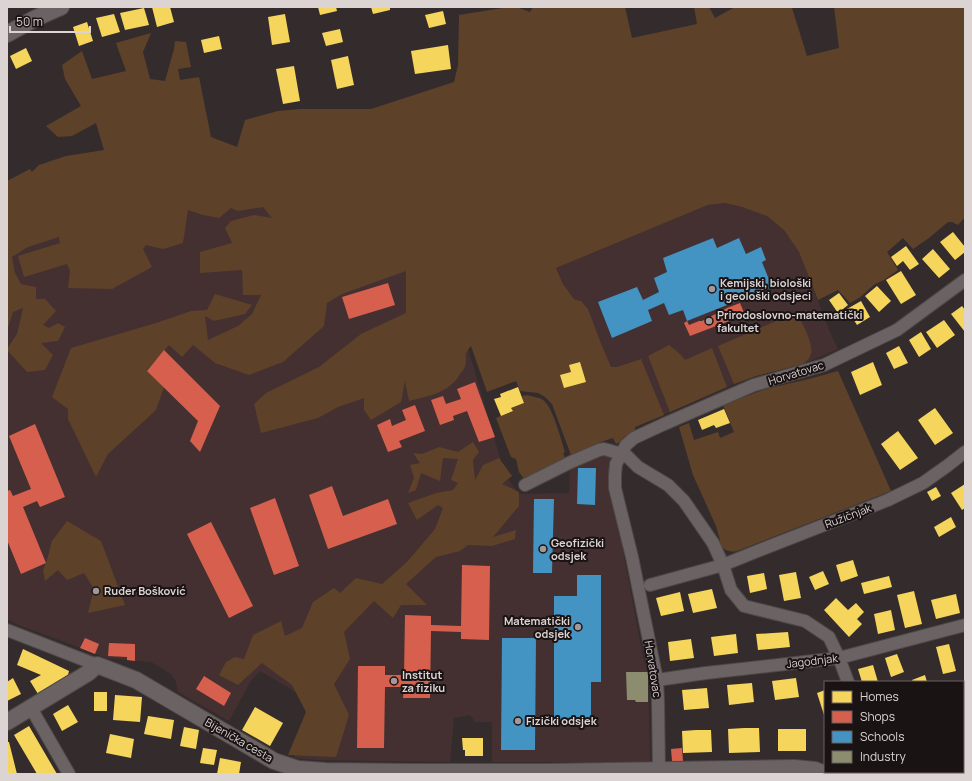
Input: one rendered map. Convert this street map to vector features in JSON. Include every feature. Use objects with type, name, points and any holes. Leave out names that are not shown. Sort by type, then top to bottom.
[{"type":"main road","points":[[7,34],[36,18],[61,7]]},
{"type":"main road","points":[[7,722],[88,673],[97,665]]},
{"type":"main road","name":"Bijenička cesta","points":[[97,665],[136,680],[274,761],[298,768],[326,771],[482,773],[664,772],[806,768],[824,774]]},
{"type":"street","name":"Horvatovac","points":[[664,772],[657,680],[632,557],[615,488],[614,475],[616,464],[626,445],[634,438],[754,385],[824,365],[897,330],[965,280]]},
{"type":"street","points":[[525,485],[599,450],[604,449],[627,456],[638,467],[668,485],[684,501],[713,543],[723,565],[731,590],[744,606],[805,621],[828,637],[839,658],[848,681]]},
{"type":"street","name":"Ružičnjak","points":[[650,585],[723,565],[888,500],[923,483],[965,452]]},
{"type":"street","name":"Jagodnjak","points":[[657,680],[839,658],[965,625]]},
{"type":"street","name":"Bijenička cesta","points":[[7,630],[97,665]]},
{"type":"street","points":[[31,708],[69,774]]},
{"type":"shaded area","points":[[516,7],[530,12],[533,7],[625,7],[632,38],[697,24],[694,7],[709,7],[715,18],[735,7],[786,7],[792,8],[807,56],[839,48],[834,7],[965,7],[965,217],[958,225],[948,222],[913,249],[903,238],[887,252],[898,270],[884,280],[875,284],[859,298],[850,303],[838,290],[818,300],[799,252],[784,230],[767,216],[742,207],[725,203],[708,205],[556,268],[563,284],[574,299],[581,301],[588,309],[611,367],[617,367],[641,359],[664,415],[635,427],[635,430],[616,444],[613,438],[571,455],[552,404],[538,393],[520,391],[516,381],[487,392],[471,346],[466,354],[465,367],[450,386],[438,393],[409,401],[405,381],[401,402],[371,420],[364,410],[364,398],[338,407],[318,418],[261,433],[254,404],[266,393],[319,367],[361,334],[406,313],[406,271],[342,294],[327,303],[324,326],[283,362],[249,375],[215,363],[193,345],[182,357],[169,345],[147,370],[164,387],[156,410],[108,454],[96,477],[68,419],[68,409],[52,397],[71,348],[191,311],[207,310],[215,294],[252,305],[245,314],[214,321],[205,316],[208,340],[238,326],[252,314],[261,295],[243,295],[242,270],[200,273],[200,252],[232,243],[225,228],[231,221],[254,215],[272,218],[263,207],[238,211],[231,208],[219,218],[188,210],[183,243],[163,249],[146,245],[143,249],[152,267],[112,289],[68,288],[70,271],[67,264],[24,277],[18,256],[60,243],[59,237],[28,247],[12,257],[15,273],[21,284],[36,287],[36,299],[45,299],[56,311],[43,325],[49,328],[58,323],[65,327],[58,341],[41,343],[53,355],[45,370],[27,372],[7,350],[17,334],[23,308],[13,312],[7,331],[7,181],[30,169],[32,172],[39,165],[66,156],[104,150],[96,123],[72,136],[58,137],[46,126],[81,106],[65,79],[62,65],[82,51],[92,79],[126,71],[116,43],[151,33],[143,52],[150,79],[165,81],[175,41],[186,42],[191,67],[178,69],[180,80],[199,77],[211,137],[237,147],[245,120],[278,111],[300,109],[371,109],[454,82],[458,65],[459,15]]},
{"type":"shaded area","points":[[495,117],[463,331],[505,475],[519,494],[569,493],[570,467],[598,454],[612,458],[609,477],[644,662],[648,670],[650,761],[492,762],[492,722],[475,722],[470,715],[454,718],[450,762],[317,760],[294,758],[311,703],[291,689],[260,671],[250,682],[229,721],[178,692],[176,682],[171,674],[151,662],[107,658],[19,625],[7,619],[7,188],[186,153]]},
{"type":"shaded area","name":"Prirodoslovno-matematički fakultet","points":[[725,203],[742,207],[767,216],[784,230],[799,252],[838,349],[803,364],[756,376],[734,384],[635,427],[616,367],[611,367],[581,301],[574,299],[563,284],[556,268],[708,205]]},
{"type":"shaded area","points":[[797,312],[811,344],[810,357],[803,364],[756,376],[734,384],[718,346]]},
{"type":"shaded area","points":[[669,345],[685,360],[712,348],[727,387],[670,412],[648,356]]},
{"type":"shaded area","points":[[838,371],[891,491],[737,551],[726,550],[718,541],[720,540],[716,526],[693,475],[679,427],[689,423],[694,440],[718,432],[720,438],[734,432],[723,405],[765,389]]},
{"type":"shaded area","points":[[528,395],[540,398],[550,409],[559,432],[565,452],[563,453],[566,460],[525,480],[519,472],[516,459],[511,457],[496,418],[512,411],[511,408],[524,403],[522,396]]},
{"type":"shaded area","points":[[473,442],[479,452],[473,460],[475,480],[483,465],[499,458],[512,476],[502,484],[519,492],[519,506],[493,537],[516,530],[515,539],[492,546],[468,545],[460,551],[436,557],[406,584],[427,605],[401,605],[393,618],[374,601],[344,632],[350,659],[334,684],[349,715],[336,757],[288,755],[306,712],[292,685],[262,663],[238,685],[219,675],[226,662],[235,657],[244,659],[253,635],[281,621],[285,636],[302,628],[313,602],[334,588],[340,593],[356,578],[382,584],[407,562],[435,529],[443,508],[438,505],[417,520],[408,503],[436,493],[453,490],[458,483],[451,480],[458,459],[443,458],[440,481],[421,473],[416,490],[408,493],[414,478],[410,465],[420,463],[413,453],[422,454],[439,447],[458,452]]},
{"type":"shaded area","points":[[67,521],[101,541],[125,605],[88,613],[94,589],[84,573],[67,580],[58,570],[45,581],[43,570],[52,541]]},
{"type":"building: Homes","points":[[152,7],[170,7],[174,22],[157,27]]},
{"type":"building: Homes","points":[[318,7],[336,7],[337,11],[320,15]]},
{"type":"building: Homes","points":[[371,7],[390,7],[390,10],[373,14]]},
{"type":"building: Homes","points":[[144,8],[149,25],[125,30],[120,13]]},
{"type":"building: Homes","points":[[443,11],[446,24],[429,28],[425,15]]},
{"type":"building: Homes","points":[[114,14],[120,32],[102,37],[96,18]]},
{"type":"building: Homes","points":[[285,14],[290,42],[272,45],[268,17]]},
{"type":"building: Homes","points":[[87,22],[93,41],[79,46],[73,27]]},
{"type":"building: Homes","points":[[340,29],[343,42],[326,46],[322,33]]},
{"type":"building: Homes","points":[[219,36],[222,49],[204,53],[201,40]]},
{"type":"building: Homes","points":[[448,45],[451,69],[415,74],[411,51]]},
{"type":"building: Homes","points":[[26,48],[32,61],[16,69],[10,56]]},
{"type":"building: Homes","points":[[348,56],[354,85],[337,89],[331,60]]},
{"type":"building: Homes","points":[[294,66],[300,101],[283,104],[276,69]]},
{"type":"building: Homes","points":[[953,232],[965,247],[965,252],[955,260],[940,242]]},
{"type":"building: Homes","points":[[906,246],[919,264],[910,270],[903,261],[897,266],[891,257]]},
{"type":"building: Homes","points":[[933,249],[950,269],[939,278],[922,259]]},
{"type":"building: Homes","points":[[901,271],[916,295],[901,304],[886,280]]},
{"type":"building: Homes","points":[[877,286],[891,301],[879,312],[865,296]]},
{"type":"building: Homes","points":[[839,293],[848,305],[838,313],[829,300]]},
{"type":"building: Homes","points":[[861,301],[870,317],[857,325],[847,309]]},
{"type":"building: Homes","points":[[962,306],[965,310],[965,332],[951,314]]},
{"type":"building: Homes","points":[[944,320],[955,335],[937,348],[926,332]]},
{"type":"building: Homes","points":[[921,332],[931,349],[919,357],[909,340]]},
{"type":"building: Homes","points":[[899,346],[908,363],[894,369],[886,353]]},
{"type":"building: Homes","points":[[580,362],[586,382],[564,388],[560,375],[571,372],[569,365]]},
{"type":"building: Homes","points":[[873,362],[882,385],[860,395],[851,372]]},
{"type":"building: Homes","points":[[518,387],[524,403],[511,408],[513,411],[501,416],[494,399],[501,397],[500,394]]},
{"type":"building: Homes","points":[[935,408],[953,433],[935,445],[918,420]]},
{"type":"building: Homes","points":[[724,409],[730,423],[716,428],[714,425],[702,430],[698,420]]},
{"type":"building: Homes","points":[[898,431],[918,458],[900,470],[881,444]]},
{"type":"building: Homes","points":[[965,484],[965,508],[962,510],[951,493]]},
{"type":"building: Homes","points":[[936,487],[941,496],[932,501],[927,492]]},
{"type":"building: Homes","points":[[951,517],[956,527],[939,537],[934,527]]},
{"type":"building: Homes","points":[[853,560],[858,576],[841,582],[836,565]]},
{"type":"building: Homes","points":[[823,571],[829,584],[815,590],[809,577]]},
{"type":"building: Homes","points":[[796,572],[801,598],[784,601],[779,575]]},
{"type":"building: Homes","points":[[764,573],[767,589],[750,593],[747,576]]},
{"type":"building: Homes","points":[[889,576],[892,587],[864,594],[861,583]]},
{"type":"building: Homes","points":[[712,589],[717,608],[693,613],[688,594]]},
{"type":"building: Homes","points":[[914,591],[922,624],[905,628],[897,595]]},
{"type":"building: Homes","points":[[680,592],[684,611],[661,616],[656,598]]},
{"type":"building: Homes","points":[[956,594],[960,613],[936,619],[931,600]]},
{"type":"building: Homes","points":[[836,598],[848,610],[856,603],[864,612],[857,619],[862,624],[849,637],[824,610]]},
{"type":"building: Homes","points":[[891,610],[895,630],[878,634],[874,614]]},
{"type":"building: Homes","points":[[788,632],[790,647],[758,650],[756,634]]},
{"type":"building: Homes","points":[[736,634],[738,653],[714,656],[711,637]]},
{"type":"building: Homes","points":[[691,639],[694,658],[670,661],[668,642]]},
{"type":"building: Homes","points":[[949,644],[956,671],[943,674],[936,647]]},
{"type":"building: Homes","points":[[23,649],[69,671],[67,679],[38,694],[30,681],[41,675],[17,665]]},
{"type":"building: Homes","points":[[897,654],[904,672],[891,677],[885,658]]},
{"type":"building: Homes","points":[[873,665],[878,681],[862,681],[858,669]]},
{"type":"building: Homes","points":[[925,675],[927,681],[912,681]]},
{"type":"building: Homes","points":[[13,678],[21,694],[7,701],[7,682]]},
{"type":"building: Homes","points":[[796,678],[799,697],[775,700],[772,681]]},
{"type":"building: Homes","points":[[752,683],[754,702],[729,705],[727,685]]},
{"type":"building: Homes","points":[[707,688],[709,708],[684,710],[682,690]]},
{"type":"building: Homes","points":[[824,690],[824,715],[817,693]]},
{"type":"building: Homes","points":[[94,692],[107,692],[107,711],[94,711]]},
{"type":"building: Homes","points":[[115,695],[142,697],[140,722],[113,720]]},
{"type":"building: Homes","points":[[68,705],[78,722],[62,731],[53,714]]},
{"type":"building: Homes","points":[[255,707],[283,723],[270,746],[242,730]]},
{"type":"building: Homes","points":[[964,712],[965,712],[964,732]]},
{"type":"building: Homes","points":[[148,716],[174,720],[171,739],[144,734]]},
{"type":"building: Homes","points":[[29,726],[57,774],[37,774],[14,735]]},
{"type":"building: Homes","points":[[184,727],[199,730],[196,749],[180,746]]},
{"type":"building: Homes","points":[[759,728],[760,752],[729,753],[728,729]]},
{"type":"building: Homes","points":[[778,729],[806,729],[806,751],[778,751]]},
{"type":"building: Homes","points":[[711,730],[712,752],[683,753],[682,731]]},
{"type":"building: Homes","points":[[110,734],[134,739],[131,758],[106,753]]},
{"type":"building: Homes","points":[[462,738],[483,738],[483,756],[465,756]]},
{"type":"building: Homes","points":[[7,742],[9,742],[17,774],[7,774]]},
{"type":"building: Homes","points":[[203,748],[217,750],[214,765],[200,763]]},
{"type":"building: Homes","points":[[220,758],[241,762],[239,774],[217,774]]},
{"type":"building: Shops","points":[[388,283],[395,305],[349,319],[342,297]]},
{"type":"building: Shops","points":[[740,303],[745,315],[690,336],[684,323],[687,321],[689,325],[702,321]]},
{"type":"building: Shops","points":[[164,350],[220,406],[200,452],[190,441],[198,421],[147,371]]},
{"type":"building: Shops","points":[[475,382],[495,437],[479,442],[467,411],[453,416],[454,420],[440,425],[431,400],[443,396],[446,404],[461,399],[457,389]]},
{"type":"building: Shops","points":[[415,405],[425,431],[399,441],[402,447],[388,452],[377,425],[390,419],[392,426],[406,420],[402,410]]},
{"type":"building: Shops","points":[[35,424],[65,497],[40,507],[37,501],[23,507],[46,563],[21,574],[7,540],[7,491],[10,490],[13,496],[31,489],[9,436]]},
{"type":"building: Shops","points":[[332,486],[343,516],[388,499],[397,524],[328,549],[309,495]]},
{"type":"building: Shops","points":[[275,498],[299,566],[274,575],[250,508]]},
{"type":"building: Shops","points":[[211,522],[253,606],[229,618],[187,534]]},
{"type":"building: Shops","name":"Institut za fiziku","points":[[462,565],[490,566],[489,640],[461,639],[461,632],[431,631],[430,698],[403,698],[404,687],[385,687],[384,748],[357,748],[358,666],[385,666],[385,675],[404,675],[405,615],[431,616],[431,625],[461,626]]},
{"type":"building: Shops","points":[[85,638],[99,644],[95,654],[80,648]]},
{"type":"building: Shops","points":[[109,643],[135,644],[135,661],[127,660],[127,657],[108,656]]},
{"type":"building: Shops","points":[[204,676],[231,693],[224,706],[196,689]]},
{"type":"building: Shops","points":[[682,748],[683,761],[672,761],[671,749]]},
{"type":"building: Shops","points":[[965,753],[965,774],[959,774],[964,773]]},
{"type":"building: Schools","name":"Kemijski, biološki i geološki odsjeci","points":[[713,238],[717,248],[739,238],[746,254],[761,247],[766,260],[762,262],[772,287],[687,321],[683,310],[669,315],[664,303],[648,310],[652,321],[612,338],[598,302],[637,287],[643,300],[659,292],[654,278],[667,272],[663,258]]},
{"type":"building: Schools","points":[[578,468],[596,468],[595,505],[577,504]]},
{"type":"building: Schools","name":"Geofizički odsjek","points":[[534,499],[554,499],[552,573],[533,573]]},
{"type":"building: Schools","name":"Matematički odsjek","points":[[577,575],[601,575],[601,682],[591,682],[591,722],[554,721],[554,596],[577,596]]},
{"type":"building: Schools","name":"Fizički odsjek","points":[[502,638],[536,638],[535,750],[501,750]]},
{"type":"building: Industry","points":[[626,672],[648,672],[648,702],[627,700]]},
{"type":"place","name":"Kemijski, biološki i geološki odsjeci","points":[[712,289]]},
{"type":"place","name":"Prirodoslovno-matematički fakultet","points":[[709,321]]},
{"type":"place","name":"Geofizički odsjek","points":[[543,549]]},
{"type":"place","name":"Ruđer Bošković","points":[[96,591]]},
{"type":"place","name":"Matematički odsjek","points":[[578,627]]},
{"type":"place","name":"Institut za fiziku","points":[[394,681]]},
{"type":"place","name":"Fizički odsjek","points":[[518,721]]}]
